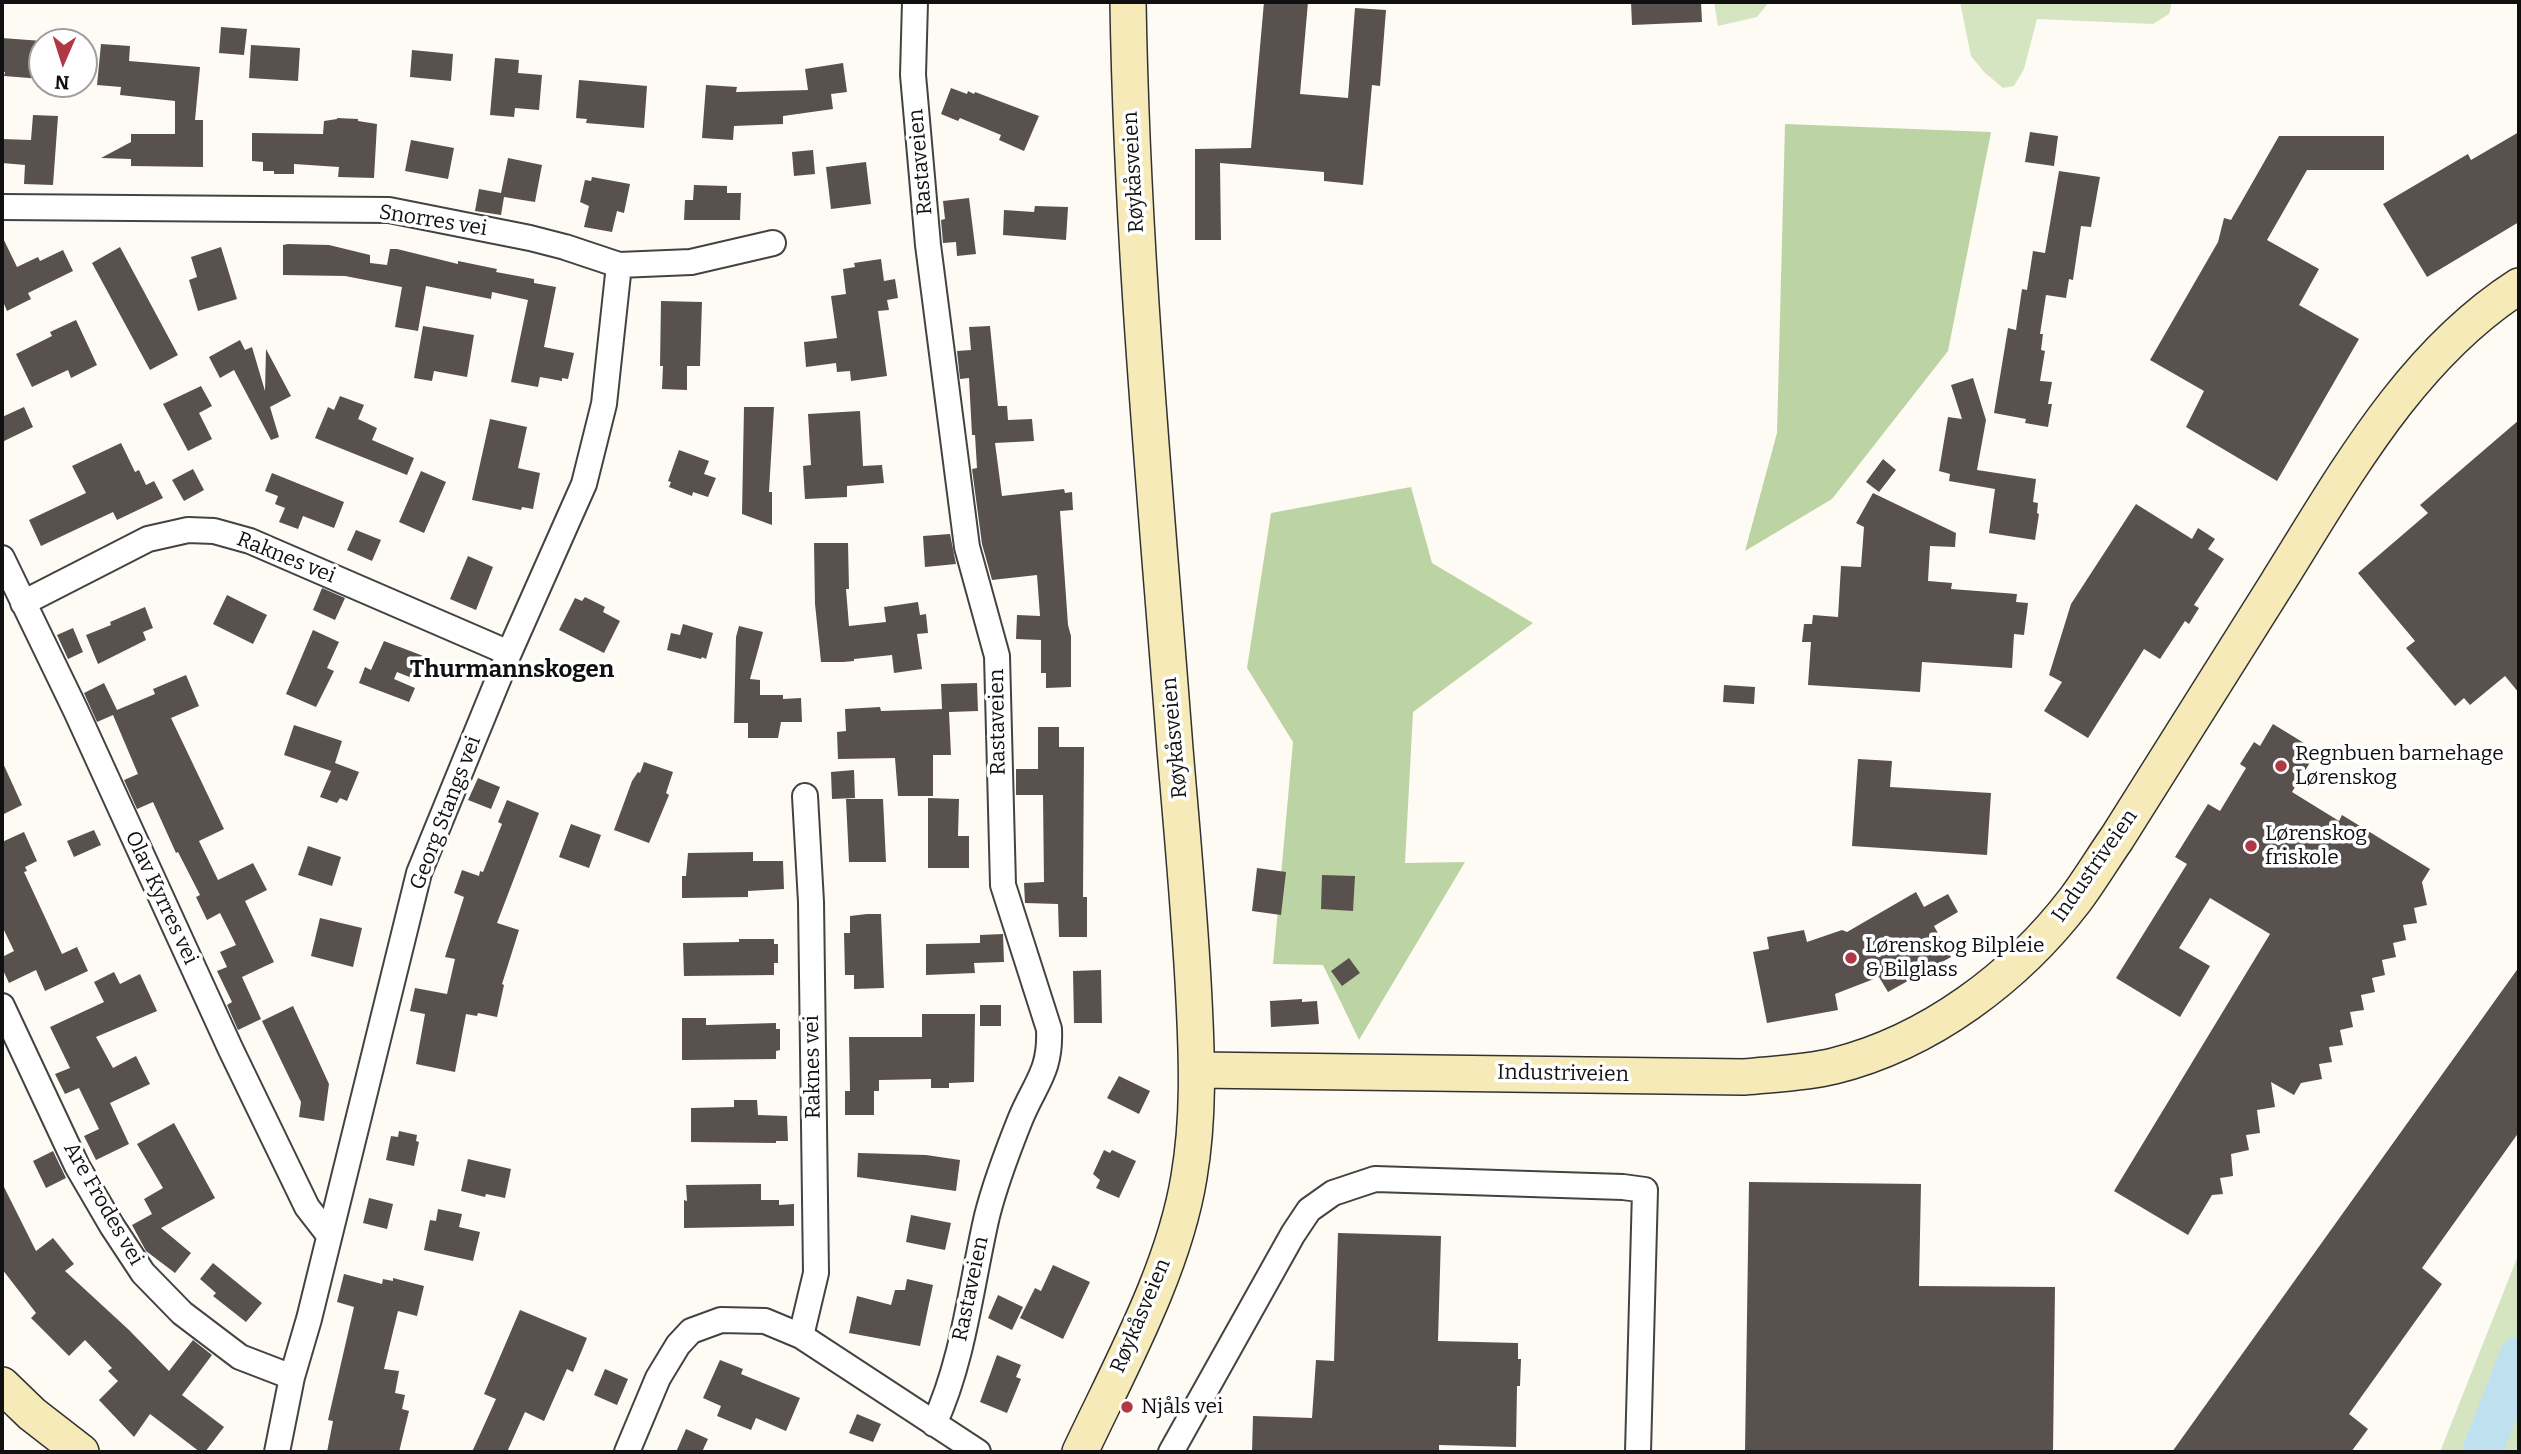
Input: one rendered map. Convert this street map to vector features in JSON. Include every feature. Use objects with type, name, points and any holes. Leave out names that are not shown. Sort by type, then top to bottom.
[{"type":"street","name":"Rastaveien","points":[[915,2],[913,75],[929,245],[967,547],[997,656],[1003,886],[1049,1029],[1050,1050],[1043,1075],[1021,1118],[988,1213],[952,1378],[934,1424]]},
{"type":"street","name":"Røykåsveien","points":[[1080,1452],[1152,1295],[1174,1235],[1189,1182],[1197,1070],[1189,913],[1140,282],[1132,145],[1128,2]]},
{"type":"street","name":"Snorres vei","points":[[2,207],[388,210],[530,238],[619,265],[691,262],[773,243]]},
{"type":"street","name":"Georg Stangs vei","points":[[277,1452],[292,1377],[309,1319],[419,873],[509,653],[584,484],[604,404],[619,265]]},
{"type":"street","name":"Industriveien","points":[[1197,1070],[1744,1077],[1833,1067],[1883,1050],[1947,1016],[2002,977],[2052,927],[2075,899],[2124,827],[2378,425],[2433,358],[2501,297],[2519,286]]},
{"type":"street","name":"Raknes vei","points":[[23,604],[148,540],[188,530],[214,531],[250,541],[509,653]]},
{"type":"street","name":"Olav Kyrres vei","points":[[2,558],[76,711],[230,1049],[307,1207],[328,1234]]},
{"type":"street","name":"Raknes vei","points":[[801,1336],[816,1273],[811,902],[806,796]]},
{"type":"street","name":"Are Frodes vei","points":[[2,1006],[77,1166],[143,1273],[182,1313],[240,1357],[292,1377]]},
{"type":"street","points":[[1171,1452],[1309,1210],[1333,1193],[1375,1179],[1623,1187],[1645,1190],[1638,1452]]},
{"type":"street","points":[[628,1452],[658,1378],[678,1345],[691,1331],[721,1320],[765,1321],[801,1336],[978,1452]]},
{"type":"street","points":[[2,1385],[32,1414],[81,1452]]},
{"type":"green space","points":[[1714,2],[1769,2],[1757,17],[1718,26]]},
{"type":"green space","points":[[1960,2],[2172,2],[2169,14],[2153,24],[2037,19],[2024,69],[2014,86],[2003,88],[1984,72],[1971,56]]},
{"type":"green space","points":[[1785,124],[1991,132],[1948,351],[1832,499],[1745,551],[1777,433]]},
{"type":"green space","points":[[1411,487],[1432,563],[1533,623],[1413,712],[1405,863],[1465,862],[1359,1040],[1323,965],[1273,964],[1293,742],[1247,668],[1271,513]]},
{"type":"green space","points":[[2519,1253],[2519,1452],[2440,1452]]},
{"type":"building","points":[[1264,2],[1308,2],[1300,94],[1348,98],[1355,8],[1386,10],[1380,86],[1372,85],[1363,185],[1324,181],[1324,172],[1220,163],[1221,240],[1195,240],[1195,149],[1251,148]]},
{"type":"building","points":[[1631,2],[1701,2],[1702,22],[1632,25]]},
{"type":"building","points":[[221,27],[247,29],[244,55],[219,53]]},
{"type":"building","points":[[2,38],[28,40],[28,78],[4,76],[5,72],[2,72]]},
{"type":"building","points":[[101,44],[130,46],[129,61],[200,67],[195,120],[203,120],[203,167],[131,166],[131,159],[101,158],[131,142],[131,134],[175,134],[175,101],[120,95],[121,87],[98,85]]},
{"type":"building","points":[[251,45],[300,48],[298,81],[249,78]]},
{"type":"building","points":[[412,50],[453,54],[451,81],[410,77]]},
{"type":"building","points":[[495,58],[519,60],[518,73],[542,75],[539,110],[515,108],[514,117],[490,115]]},
{"type":"building","points":[[843,63],[847,92],[831,94],[833,109],[783,116],[783,124],[734,126],[733,140],[702,138],[706,85],[737,87],[736,92],[808,90],[805,69]]},
{"type":"building","points":[[579,80],[647,86],[644,128],[586,123],[587,119],[576,118]]},
{"type":"building","points":[[951,88],[967,94],[968,91],[974,94],[975,92],[1039,116],[1024,151],[999,140],[1001,135],[960,118],[958,121],[941,114]]},
{"type":"building","points":[[33,115],[58,116],[53,185],[24,184],[25,165],[2,163],[2,139],[31,140]]},
{"type":"building","points":[[337,118],[358,119],[377,124],[374,178],[338,177],[339,167],[294,164],[294,174],[274,174],[274,171],[263,171],[263,162],[252,161],[252,133],[323,134],[324,121]]},
{"type":"building","points":[[2030,132],[2058,136],[2054,166],[2025,162]]},
{"type":"building","points":[[2519,132],[2519,222],[2427,277],[2383,204],[2468,154],[2471,160]]},
{"type":"building","points":[[2279,136],[2384,136],[2384,170],[2307,170],[2267,240],[2319,269],[2299,305],[2359,339],[2277,481],[2186,427],[2204,391],[2150,360],[2218,242],[2224,218],[2231,220]]},
{"type":"building","points":[[411,140],[454,148],[448,179],[405,171]]},
{"type":"building","points":[[813,150],[815,174],[794,176],[792,152]]},
{"type":"building","points":[[508,158],[542,165],[535,202],[504,197],[501,215],[475,211],[479,189],[501,193]]},
{"type":"building","points":[[866,162],[871,204],[831,209],[826,167]]},
{"type":"building","points":[[2059,171],[2100,177],[2091,227],[2081,226],[2073,280],[2069,279],[2066,298],[2046,295],[2040,334],[2043,334],[2041,350],[2045,351],[2040,381],[2052,382],[2048,427],[2025,423],[2026,419],[1994,413],[2008,328],[2016,330],[2022,289],[2027,290],[2033,251],[2045,253]]},
{"type":"building","points":[[592,177],[630,184],[624,213],[617,211],[612,232],[584,227],[589,206],[580,202],[585,180],[591,181]]},
{"type":"building","points":[[694,185],[727,186],[727,193],[741,193],[740,220],[684,220],[685,200],[693,200]]},
{"type":"building","points":[[969,198],[976,254],[957,256],[956,242],[943,243],[943,201]]},
{"type":"building","points":[[1035,206],[1068,207],[1066,240],[1003,235],[1004,210],[1034,212]]},
{"type":"building","points":[[2,236],[17,267],[38,257],[40,261],[63,250],[73,271],[28,293],[31,299],[7,311],[2,299]]},
{"type":"building","points":[[283,245],[329,245],[370,255],[370,263],[387,265],[390,249],[397,249],[458,264],[458,261],[497,269],[496,272],[534,279],[534,283],[556,287],[544,347],[574,353],[568,379],[562,378],[562,381],[540,377],[538,387],[511,382],[528,300],[492,292],[491,299],[426,286],[418,331],[395,327],[402,287],[345,276],[283,275]]},
{"type":"building","points":[[120,247],[178,355],[150,370],[92,263]]},
{"type":"building","points":[[221,247],[237,299],[198,311],[189,280],[197,277],[191,257]]},
{"type":"building","points":[[881,259],[884,281],[895,279],[898,298],[887,300],[889,310],[878,311],[887,376],[851,381],[850,371],[837,372],[836,363],[806,367],[804,342],[837,338],[831,296],[846,294],[843,269],[855,267],[854,263]]},
{"type":"building","points":[[661,301],[702,302],[700,366],[687,366],[687,390],[662,389]]},
{"type":"building","points":[[76,320],[97,365],[71,378],[68,370],[32,387],[16,354],[52,336],[50,332]]},
{"type":"building","points":[[423,326],[474,335],[467,377],[434,371],[432,381],[414,378]]},
{"type":"building","points":[[990,326],[998,406],[1007,406],[1008,420],[1032,419],[1034,441],[995,443],[1002,496],[1064,489],[1065,493],[1072,492],[1073,510],[1060,511],[1071,636],[1071,687],[1046,688],[1046,673],[1041,673],[1041,640],[1016,639],[1017,615],[1040,616],[1037,575],[992,580],[982,544],[972,469],[977,468],[969,378],[960,379],[957,351],[971,350],[969,327]]},
{"type":"building","points":[[240,340],[245,350],[252,347],[265,391],[266,349],[291,396],[270,407],[279,437],[271,440],[234,370],[220,378],[209,357]]},
{"type":"building","points":[[1973,378],[1986,420],[1977,470],[2036,479],[2033,502],[2038,503],[2039,514],[2035,540],[1989,533],[1995,489],[1949,481],[1950,474],[1939,471],[1948,417],[1962,419],[1951,385]]},
{"type":"building","points":[[201,386],[212,406],[199,413],[212,439],[188,451],[163,404]]},
{"type":"building","points":[[340,396],[364,405],[358,419],[377,428],[372,440],[414,458],[407,475],[315,438],[328,407],[334,410]]},
{"type":"building","points":[[24,407],[33,427],[2,442],[2,417]]},
{"type":"building","points":[[744,407],[774,407],[769,492],[772,492],[772,525],[742,514]]},
{"type":"building","points":[[860,411],[863,466],[882,465],[884,483],[847,486],[847,497],[805,499],[803,466],[811,465],[808,414]]},
{"type":"building","points":[[490,419],[527,427],[518,468],[540,473],[533,509],[522,507],[521,510],[472,500]]},
{"type":"building","points":[[2519,420],[2519,693],[2505,676],[2470,705],[2464,698],[2455,706],[2406,648],[2415,641],[2358,573],[2428,513],[2420,505]]},
{"type":"building","points":[[121,443],[135,472],[139,470],[146,485],[154,481],[163,498],[117,520],[113,512],[41,546],[29,520],[86,493],[72,466]]},
{"type":"building","points":[[679,450],[709,461],[704,474],[716,478],[708,497],[693,492],[692,496],[669,487],[671,482],[668,481]]},
{"type":"building","points":[[1883,459],[1896,470],[1879,492],[1866,482]]},
{"type":"building","points":[[193,469],[204,490],[184,501],[172,480]]},
{"type":"building","points":[[421,471],[446,482],[424,533],[399,522]]},
{"type":"building","points":[[272,473],[344,502],[334,528],[303,516],[298,529],[279,522],[285,508],[275,504],[278,496],[265,491]]},
{"type":"building","points":[[1873,493],[1956,533],[1955,547],[1930,546],[1928,581],[1952,583],[1951,589],[2017,594],[2016,602],[2028,603],[2024,635],[2014,634],[2012,668],[1922,662],[1920,692],[1808,685],[1811,642],[1802,642],[1804,624],[1812,624],[1813,615],[1838,617],[1841,566],[1861,567],[1864,527],[1856,523]]},
{"type":"building","points":[[2136,504],[2192,539],[2198,528],[2215,539],[2208,549],[2224,559],[2194,605],[2199,608],[2189,624],[2185,621],[2160,659],[2144,649],[2088,738],[2044,711],[2062,682],[2049,675],[2071,604]]},
{"type":"building","points":[[356,530],[381,540],[372,561],[347,550]]},
{"type":"building","points":[[950,534],[956,564],[925,567],[923,536]]},
{"type":"building","points":[[814,543],[848,543],[849,589],[846,589],[849,626],[886,622],[884,607],[918,602],[920,615],[926,614],[928,633],[917,634],[922,669],[894,673],[892,655],[854,661],[821,662],[815,604]]},
{"type":"building","points":[[468,556],[493,567],[476,610],[450,599]]},
{"type":"building","points":[[322,588],[345,598],[335,620],[313,610]]},
{"type":"building","points":[[227,595],[267,615],[253,644],[213,624]]},
{"type":"building","points":[[585,597],[605,607],[603,612],[620,621],[604,653],[559,630],[575,598],[582,601]]},
{"type":"building","points":[[145,607],[153,628],[143,632],[146,640],[98,664],[86,635]]},
{"type":"building","points":[[683,624],[713,633],[706,659],[667,650],[671,633],[680,635]]},
{"type":"building","points":[[739,626],[763,632],[750,679],[760,680],[760,695],[783,695],[783,699],[801,698],[802,722],[781,722],[778,738],[748,738],[748,723],[734,723],[736,637]]},
{"type":"building","points":[[73,628],[83,652],[68,659],[57,635]]},
{"type":"building","points":[[313,630],[339,642],[327,668],[334,671],[316,707],[286,694]]},
{"type":"building","points":[[384,641],[426,657],[417,680],[397,672],[394,679],[415,688],[409,702],[359,683],[365,667],[371,670]]},
{"type":"building","points":[[186,675],[199,706],[171,718],[224,829],[199,841],[218,880],[253,863],[267,890],[245,901],[274,962],[242,977],[261,1019],[238,1030],[227,1005],[232,1002],[217,971],[227,967],[220,952],[236,945],[220,913],[207,920],[196,897],[200,895],[178,852],[176,853],[153,802],[137,809],[124,780],[138,774],[113,715],[97,722],[84,693],[104,683],[117,710],[155,694],[153,689]]},
{"type":"building","points":[[977,683],[978,711],[949,712],[951,755],[933,755],[933,796],[898,796],[895,758],[838,759],[837,732],[846,731],[845,709],[942,709],[941,684]]},
{"type":"building","points":[[1724,685],[1755,687],[1754,704],[1723,702]]},
{"type":"building","points":[[2273,724],[2317,751],[2292,792],[2339,821],[2342,815],[2430,869],[2422,882],[2427,905],[2414,908],[2417,923],[2403,925],[2406,940],[2393,943],[2396,957],[2382,960],[2385,975],[2372,978],[2375,992],[2361,995],[2364,1010],[2350,1012],[2353,1027],[2340,1030],[2343,1045],[2329,1047],[2332,1062],[2319,1064],[2322,1079],[2301,1083],[2294,1095],[2271,1082],[2275,1107],[2257,1110],[2260,1133],[2246,1135],[2249,1150],[2231,1154],[2233,1176],[2220,1178],[2223,1194],[2212,1195],[2188,1235],[2114,1191],[2270,934],[2210,898],[2179,948],[2210,966],[2180,1017],[2116,978],[2187,864],[2175,857],[2208,804],[2220,811],[2246,768],[2240,764],[2254,742],[2260,746]]},
{"type":"building","points":[[294,725],[342,741],[335,763],[359,772],[347,801],[340,798],[337,803],[320,797],[331,771],[284,755]]},
{"type":"building","points":[[1038,727],[1059,727],[1059,747],[1084,747],[1083,897],[1087,897],[1087,937],[1059,937],[1058,904],[1025,903],[1024,883],[1044,882],[1043,795],[1016,795],[1016,769],[1038,769]]},
{"type":"building","points":[[1858,759],[1892,761],[1890,787],[1991,793],[1987,855],[1852,846]]},
{"type":"building","points":[[2,761],[22,805],[2,815]]},
{"type":"building","points":[[644,762],[673,772],[666,793],[669,795],[649,843],[614,830],[632,781],[638,772],[640,773]]},
{"type":"building","points":[[854,770],[855,798],[832,799],[831,772]]},
{"type":"building","points":[[478,778],[500,787],[491,809],[468,800]]},
{"type":"building","points":[[928,798],[959,799],[958,836],[969,836],[969,868],[928,868]]},
{"type":"building","points":[[846,799],[883,799],[886,862],[849,862]]},
{"type":"building","points":[[507,800],[539,813],[497,923],[519,930],[502,984],[504,985],[497,1017],[478,1013],[477,1016],[466,1014],[455,1072],[416,1064],[425,1014],[410,1011],[415,988],[447,994],[455,959],[445,957],[464,897],[454,893],[462,870],[479,876],[480,871],[483,872],[502,824],[498,822]]},
{"type":"building","points":[[571,824],[601,835],[589,868],[559,857]]},
{"type":"building","points":[[94,830],[101,845],[74,857],[67,841]]},
{"type":"building","points":[[24,832],[37,861],[25,867],[27,871],[24,872],[62,954],[77,947],[88,971],[45,991],[36,970],[9,983],[2,968],[2,957],[14,951],[2,926],[2,842]]},
{"type":"building","points":[[308,846],[341,857],[332,886],[298,875]]},
{"type":"building","points":[[753,852],[753,861],[783,861],[784,889],[748,891],[748,897],[682,898],[682,876],[686,876],[688,853]]},
{"type":"building","points":[[1257,868],[1286,872],[1281,915],[1252,911]]},
{"type":"building","points":[[1322,875],[1355,876],[1353,911],[1321,909]]},
{"type":"building","name":"Lørenskog Bilpleie & Bilglass","points":[[1916,892],[1924,907],[1948,894],[1958,912],[1934,926],[1951,957],[1888,992],[1879,977],[1835,994],[1838,1010],[1767,1023],[1753,952],[1769,949],[1767,937],[1804,930],[1807,942],[1842,930],[1847,932]]},
{"type":"building","points":[[881,914],[884,988],[854,989],[854,975],[845,975],[844,933],[850,933],[850,916]]},
{"type":"building","points":[[320,918],[362,928],[353,967],[311,956]]},
{"type":"building","points":[[1003,934],[1004,962],[974,963],[975,973],[926,975],[926,944],[980,943],[980,935]]},
{"type":"building","points":[[739,939],[774,939],[774,944],[778,944],[778,963],[774,963],[774,975],[684,976],[683,943],[739,942]]},
{"type":"building","points":[[1349,958],[1360,973],[1342,986],[1331,971]]},
{"type":"building","points":[[2519,967],[2519,1132],[2422,1268],[2442,1284],[2349,1414],[2368,1429],[2351,1452],[2172,1452]]},
{"type":"building","points":[[1101,970],[1102,1023],[1074,1023],[1073,971]]},
{"type":"building","points":[[114,972],[120,984],[140,974],[157,1011],[96,1037],[113,1068],[136,1056],[150,1084],[110,1103],[129,1144],[96,1160],[84,1136],[99,1129],[79,1088],[65,1094],[55,1074],[70,1068],[50,1027],[104,1002],[94,982]]},
{"type":"building","points":[[1302,999],[1302,1002],[1317,1001],[1319,1024],[1271,1027],[1270,1001]]},
{"type":"building","points":[[980,1005],[1001,1005],[1001,1026],[980,1026]]},
{"type":"building","points":[[293,1006],[329,1084],[324,1121],[299,1117],[301,1102],[262,1021]]},
{"type":"building","points":[[922,1014],[975,1014],[974,1082],[949,1083],[949,1088],[931,1088],[931,1079],[879,1080],[879,1091],[874,1091],[874,1115],[845,1115],[845,1091],[850,1091],[849,1037],[922,1037]]},
{"type":"building","points":[[682,1018],[706,1018],[706,1025],[776,1023],[776,1029],[780,1029],[780,1050],[776,1051],[776,1059],[682,1060]]},
{"type":"building","points":[[1119,1076],[1150,1091],[1139,1114],[1107,1098]]},
{"type":"building","points":[[734,1100],[757,1100],[758,1115],[787,1116],[788,1141],[691,1142],[691,1108],[734,1107]]},
{"type":"building","points":[[174,1123],[215,1198],[161,1228],[191,1253],[175,1273],[146,1251],[132,1225],[152,1214],[144,1199],[163,1188],[137,1144]]},
{"type":"building","points":[[399,1131],[417,1135],[416,1141],[419,1142],[414,1166],[386,1160],[391,1136],[398,1137]]},
{"type":"building","points":[[1104,1150],[1110,1153],[1112,1150],[1136,1161],[1119,1198],[1096,1188],[1100,1180],[1093,1174]]},
{"type":"building","points":[[53,1151],[66,1178],[46,1188],[33,1161]]},
{"type":"building","points":[[858,1153],[926,1155],[960,1160],[956,1191],[857,1177]]},
{"type":"building","points":[[468,1159],[511,1169],[505,1198],[486,1194],[485,1197],[461,1191]]},
{"type":"building","points":[[1749,1182],[1921,1184],[1919,1286],[2055,1287],[2053,1452],[1745,1452]]},
{"type":"building","points":[[2,1183],[36,1251],[53,1238],[74,1264],[65,1271],[169,1371],[193,1340],[212,1355],[182,1395],[224,1427],[205,1452],[200,1452],[150,1414],[134,1437],[99,1400],[118,1381],[108,1371],[112,1368],[85,1340],[69,1356],[31,1318],[36,1313],[2,1269]]},
{"type":"building","points":[[761,1184],[761,1200],[779,1200],[779,1205],[794,1204],[794,1226],[684,1228],[686,1185]]},
{"type":"building","points":[[369,1198],[393,1204],[387,1229],[363,1223]]},
{"type":"building","points":[[438,1209],[462,1214],[459,1227],[480,1232],[473,1261],[424,1250],[430,1220],[436,1221]]},
{"type":"building","points":[[911,1215],[951,1223],[945,1250],[906,1242]]},
{"type":"building","points":[[1338,1233],[1441,1236],[1438,1341],[1518,1343],[1518,1359],[1521,1359],[1520,1386],[1517,1386],[1516,1447],[1439,1445],[1439,1452],[1252,1452],[1253,1416],[1312,1418],[1316,1360],[1334,1361]]},
{"type":"building","points":[[213,1263],[262,1303],[246,1322],[213,1296],[216,1293],[200,1279]]},
{"type":"building","points":[[1053,1265],[1090,1282],[1063,1339],[1020,1318],[1035,1288],[1041,1291]]},
{"type":"building","points":[[344,1274],[382,1284],[383,1279],[393,1281],[393,1278],[424,1286],[417,1316],[398,1311],[384,1369],[399,1371],[395,1393],[405,1395],[402,1409],[409,1411],[399,1452],[327,1452],[333,1421],[328,1420],[354,1307],[337,1302]]},
{"type":"building","points":[[907,1279],[933,1285],[920,1346],[849,1333],[857,1296],[891,1305],[895,1290],[905,1290]]},
{"type":"building","points":[[998,1295],[1023,1307],[1012,1330],[988,1318]]},
{"type":"building","points":[[520,1310],[587,1338],[573,1372],[567,1369],[544,1421],[525,1412],[507,1452],[472,1452],[496,1399],[484,1394]]},
{"type":"building","points":[[997,1355],[1021,1365],[1016,1377],[1021,1379],[1007,1413],[980,1402]]},
{"type":"building","points":[[720,1360],[743,1369],[741,1374],[800,1398],[786,1431],[756,1418],[751,1430],[717,1416],[721,1406],[703,1398]]},
{"type":"building","points":[[605,1369],[628,1379],[617,1405],[594,1395]]},
{"type":"building","points":[[857,1414],[881,1424],[873,1442],[849,1433]]},
{"type":"building","points":[[686,1429],[708,1439],[702,1452],[676,1452]]},
{"type":"waterway","points":[[2482,1452],[2519,1357]]},
{"type":"place","name":"Regnbuen barnehage Lørenskog","points":[[2281,766]]},
{"type":"place","name":"Lørenskog friskole","points":[[2251,846]]},
{"type":"place","name":"Lørenskog Bilpleie & Bilglass","points":[[1851,958]]},
{"type":"place","name":"Njåls vei","points":[[1127,1407]]},
{"type":"district","name":"Thurmannskogen","points":[[512,670]]}]
